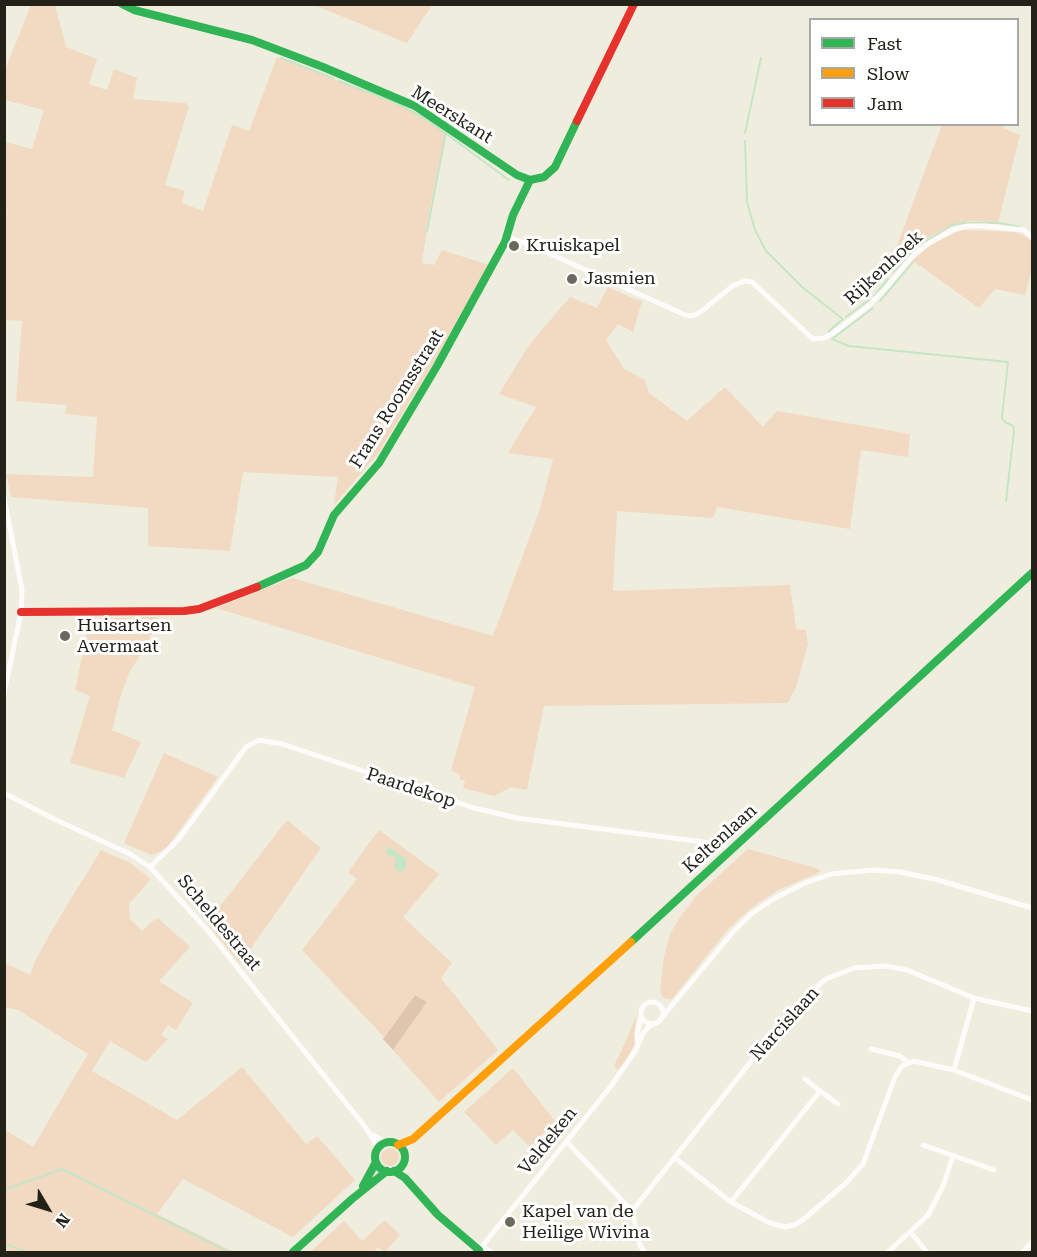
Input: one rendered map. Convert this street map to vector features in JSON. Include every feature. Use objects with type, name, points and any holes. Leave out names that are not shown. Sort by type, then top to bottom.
[{"type":"street","name":"Meerskant","points":[[122,4],[134,10],[252,40],[415,106],[517,175],[530,180]]},
{"type":"street","points":[[507,236],[513,215],[530,180],[544,177],[555,167],[634,4]]},
{"type":"street","name":"Rijkenhoek","points":[[507,236],[685,315],[692,316],[699,313],[734,285],[745,281],[752,282],[813,339],[824,338],[832,334],[866,308],[912,257],[926,245],[952,230],[968,226],[985,226],[1024,230],[1032,238]]},
{"type":"street","name":"Frans Roomsstraat","points":[[21,612],[199,609],[306,565],[318,552],[334,515],[379,463],[486,280],[507,236]]},
{"type":"street","points":[[4,497],[22,590],[21,612],[4,694]]},
{"type":"street","name":"Keltenlaan","points":[[398,1145],[413,1139],[427,1128],[1032,573]]},
{"type":"street","name":"Paardekop","points":[[150,867],[178,840],[246,747],[260,740],[282,744],[474,808],[517,818],[719,844],[732,849]]},
{"type":"street","name":"Scheldestraat","points":[[4,793],[130,854],[150,867],[209,932],[366,1128],[377,1139],[387,1143]]},
{"type":"street","name":"Veldeken","points":[[479,1250],[611,1086],[638,1045],[643,1033],[651,1025],[658,1023],[733,932],[752,914],[775,898],[805,883],[831,874],[873,870],[900,872],[938,880],[1032,908]]},
{"type":"street","name":"Narcislaan","points":[[632,1211],[806,996],[826,979],[854,968],[886,966],[907,970],[974,999],[1032,1011]]},
{"type":"street","name":"Veldeken","points":[[638,1045],[640,1011],[646,1003],[655,1002],[661,1007],[678,999]]},
{"type":"street","points":[[954,1070],[974,999]]},
{"type":"street","points":[[661,1007],[663,1016]]},
{"type":"street","points":[[641,1018],[651,1025]]},
{"type":"street","points":[[871,1049],[900,1056],[909,1063]]},
{"type":"street","points":[[675,1158],[731,1202],[770,1223],[785,1227],[804,1219],[863,1164],[898,1070],[909,1063],[920,1062],[954,1070],[1032,1100]]},
{"type":"street","points":[[805,1079],[838,1104]]},
{"type":"street","points":[[731,1202],[820,1091]]},
{"type":"street","name":"Scheldestraat","points":[[366,1128],[377,1150]]},
{"type":"street","name":"Keltenlaan","points":[[293,1252],[352,1199],[404,1161],[409,1150],[427,1128]]},
{"type":"street","points":[[566,1141],[632,1211],[640,1246],[645,1252]]},
{"type":"street","points":[[377,1150],[387,1143],[398,1145],[404,1152],[406,1173],[415,1188]]},
{"type":"street","points":[[924,1145],[994,1170]]},
{"type":"street","name":"Keltenlaan","points":[[352,1199],[369,1179],[376,1161],[377,1150]]},
{"type":"street","points":[[888,1252],[928,1215],[943,1186],[953,1156]]},
{"type":"street","points":[[376,1161],[381,1168],[405,1178],[438,1215],[479,1250],[491,1252]]},
{"type":"street","points":[[911,1233],[927,1252]]},
{"type":"street","points":[[1023,1252],[1032,1242]]},
{"type":"shaded area","points":[[31,5],[55,5],[66,47],[97,59],[89,84],[107,90],[114,69],[137,78],[133,99],[185,103],[189,106],[165,185],[185,191],[182,203],[203,211],[232,125],[249,131],[277,57],[394,102],[446,131],[431,203],[422,263],[434,265],[442,250],[489,265],[450,336],[379,452],[334,505],[338,477],[243,472],[230,551],[148,546],[148,508],[11,497],[6,474],[93,477],[97,417],[65,414],[67,405],[16,401],[22,321],[5,320],[4,221],[7,212],[4,211],[5,142],[32,149],[44,110],[5,100],[5,70]]},
{"type":"shaded area","points":[[314,5],[432,5],[407,43]]},
{"type":"shaded area","points":[[942,126],[1004,126],[1003,128],[1020,135],[998,223],[974,221],[957,223],[943,229],[923,241],[893,274],[892,259]]},
{"type":"shaded area","points":[[961,230],[1014,232],[1030,238],[1032,269],[1025,295],[995,289],[979,308],[912,260],[932,244]]},
{"type":"shaded area","points":[[608,287],[642,301],[633,332],[618,324],[606,340],[624,369],[645,380],[649,393],[687,421],[725,387],[763,427],[777,411],[910,434],[908,457],[861,450],[850,529],[717,507],[713,518],[617,511],[613,591],[790,585],[796,629],[806,630],[808,644],[796,687],[788,703],[544,706],[527,790],[511,787],[494,796],[463,788],[465,781],[451,770],[475,687],[216,608],[292,578],[493,636],[540,509],[553,459],[508,453],[536,407],[499,394],[529,345],[570,297],[597,308]]},
{"type":"shaded area","points":[[158,617],[147,644],[129,673],[112,730],[141,742],[124,778],[70,763],[90,696],[75,690],[90,619]]},
{"type":"shaded area","points":[[164,753],[218,777],[168,846],[151,855],[124,843]]},
{"type":"shaded area","points":[[287,820],[321,848],[240,964],[207,923]]},
{"type":"shaded area","points":[[379,830],[439,874],[403,917],[452,963],[441,978],[498,1050],[439,1102],[393,1050],[427,1002],[415,995],[384,1037],[302,950],[357,879],[348,872]]},
{"type":"shaded area","points":[[388,846],[406,859],[406,868],[402,872],[396,870],[394,865],[396,857],[386,852]]},
{"type":"shaded area","points":[[748,849],[819,869],[820,872],[778,890],[751,908],[728,929],[672,999],[663,998],[660,990],[664,956],[670,934],[696,896]]},
{"type":"shaded area","points":[[101,850],[130,863],[151,879],[129,904],[130,919],[142,931],[158,918],[190,947],[159,981],[193,1003],[176,1030],[168,1025],[161,1035],[168,1039],[146,1062],[110,1041],[92,1071],[177,1120],[242,1067],[306,1144],[317,1136],[355,1180],[293,1237],[183,1179],[157,1214],[234,1252],[5,1252],[5,1130],[33,1147],[88,1054],[18,1010],[5,1007],[5,963],[30,975],[35,961],[58,920]]},
{"type":"shaded area","points":[[415,995],[427,1002],[393,1050],[383,1039]]},
{"type":"shaded area","points":[[636,1015],[634,1045],[618,1070],[614,1066]]},
{"type":"shaded area","points":[[513,1068],[555,1121],[530,1147],[513,1130],[496,1145],[464,1112]]},
{"type":"shaded area","points":[[386,1148],[394,1148],[399,1153],[397,1164],[386,1166],[381,1161],[381,1153]]},
{"type":"shaded area","points":[[385,1220],[400,1235],[385,1252],[377,1247],[374,1252],[310,1252],[344,1221],[362,1241]]},
{"type":"waterway","points":[[281,58],[333,78]]},
{"type":"waterway","points":[[745,133],[761,58]]},
{"type":"waterway","points":[[339,81],[394,102],[426,119],[509,180]]},
{"type":"waterway","points":[[427,231],[446,132]]},
{"type":"waterway","points":[[745,141],[747,202],[755,230],[766,251],[802,287],[843,319],[829,333]]},
{"type":"waterway","points":[[915,248],[952,225],[1000,223],[1020,227]]},
{"type":"waterway","points":[[893,272],[911,252]]},
{"type":"waterway","points":[[880,301],[913,262]]},
{"type":"waterway","points":[[874,296],[888,279]]},
{"type":"waterway","points":[[846,317],[869,300]]},
{"type":"waterway","points":[[832,339],[873,308]]},
{"type":"waterway","points":[[832,339],[849,346],[1008,362],[1002,418],[1013,426],[1014,431],[1006,501]]},
{"type":"waterway","points":[[4,1190],[62,1169],[229,1252]]},
{"type":"waterway","points":[[4,1244],[23,1250],[23,1252]]},
{"type":"traffic: fast","points":[[122,4],[134,10],[252,40],[415,106],[517,175],[530,180],[544,177],[555,167],[577,121]]},
{"type":"traffic: fast","points":[[257,587],[306,565],[318,552],[334,515],[379,463],[437,366],[505,242],[513,215],[530,180]]},
{"type":"traffic: fast","points":[[631,942],[1032,573]]},
{"type":"traffic: fast","points":[[390,1142],[400,1147],[405,1157],[400,1167],[390,1172],[380,1167],[375,1157],[380,1147],[390,1142]]},
{"type":"traffic: fast","points":[[363,1186],[376,1162]]},
{"type":"traffic: fast","points":[[293,1252],[387,1171]]},
{"type":"traffic: fast","points":[[394,1171],[405,1178],[438,1215],[479,1250],[477,1252]]},
{"type":"traffic: slow","points":[[398,1145],[413,1139],[631,942]]},
{"type":"traffic: jam","points":[[577,121],[634,4]]},
{"type":"traffic: jam","points":[[21,612],[184,611],[199,609],[257,587]]},
{"type":"place","name":"Kruiskapel","points":[[514,246]]},
{"type":"place","name":"Jasmien","points":[[572,279]]},
{"type":"place","name":"Huisartsen Avermaat","points":[[65,636]]},
{"type":"place","name":"Kapel van de Heilige Wivina","points":[[510,1222]]}]
